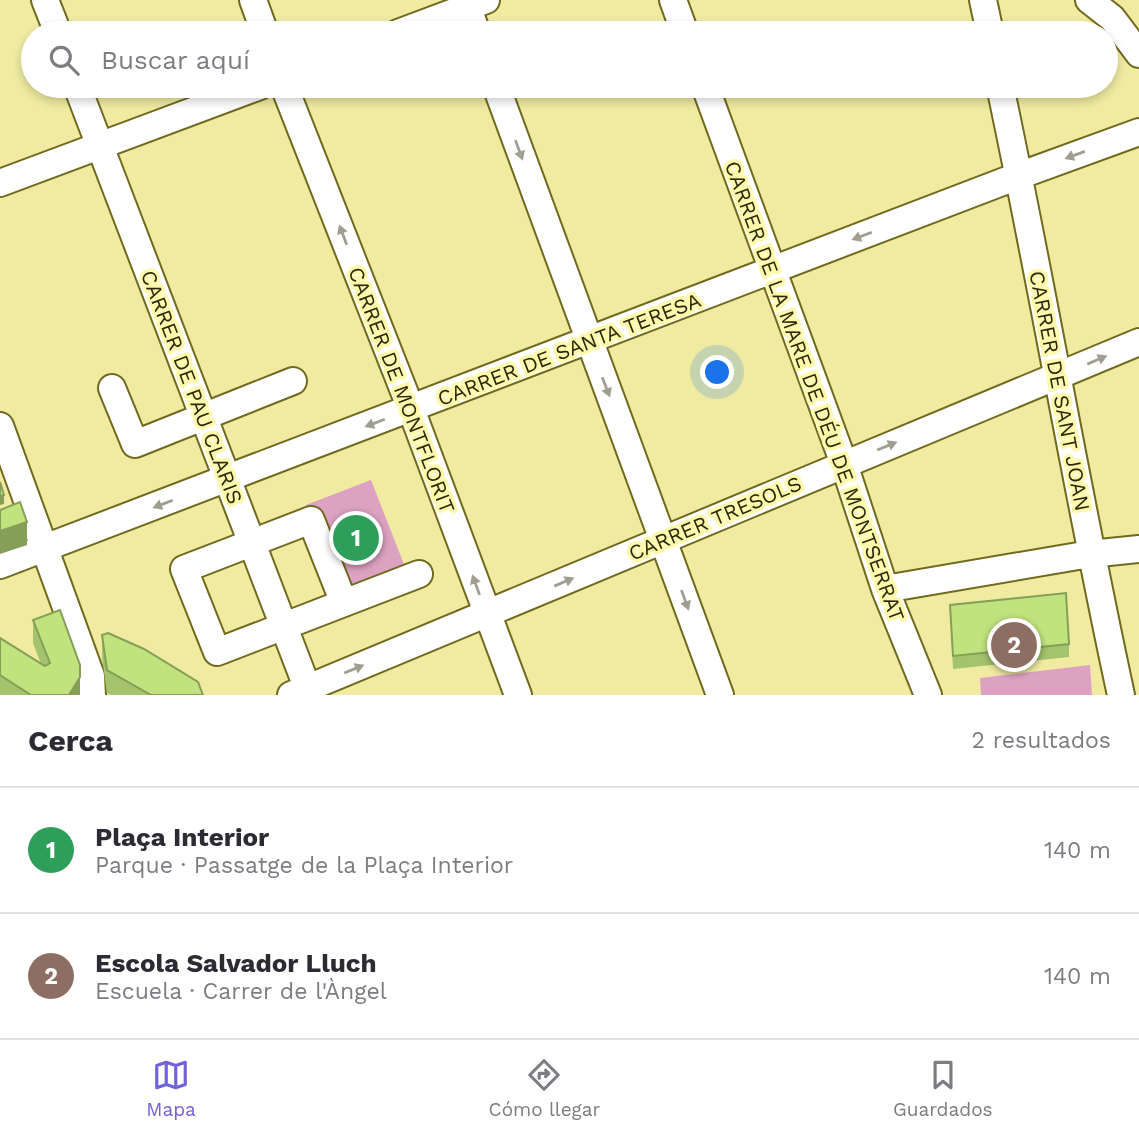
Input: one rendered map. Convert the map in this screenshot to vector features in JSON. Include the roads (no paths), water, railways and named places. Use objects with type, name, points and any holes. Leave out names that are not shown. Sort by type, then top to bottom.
[{"type":"street","points":[[45,0],[53,21]]},
{"type":"street","points":[[253,0],[261,21]]},
{"type":"street","points":[[673,0],[681,21]]},
{"type":"street","points":[[983,0],[987,21]]},
{"type":"street","points":[[1089,0],[1114,21]]},
{"type":"street","points":[[427,21],[473,2],[475,21]]},
{"type":"street","points":[[1118,26],[1139,54]]},
{"type":"street","name":"CARRER DE PAU CLARIS","points":[[82,98],[285,626],[303,693]]},
{"type":"street","points":[[0,183],[227,98]]},
{"type":"street","name":"CARRER DE MONTFLORIT","points":[[289,98],[411,409],[518,695]]},
{"type":"street","points":[[500,98],[720,695]]},
{"type":"street","name":"CARRER DE LA MARE DE DÉU DE MONTSERRAT","points":[[709,98],[844,464],[885,589],[928,695]]},
{"type":"street","name":"CARRER DE SANT JOAN","points":[[1002,98],[1059,376],[1090,554],[1121,695]]},
{"type":"street","name":"CARRER DE SANTA TERESA","points":[[0,565],[1139,132]]},
{"type":"street","name":"CARRER TRESOLS","points":[[303,693],[663,539],[1139,342]]},
{"type":"street","points":[[112,387],[135,444],[293,381]]},
{"type":"street","points":[[0,426],[17,506],[44,549],[92,676],[92,695]]},
{"type":"street","points":[[344,603],[311,520],[184,569],[217,652],[344,603],[419,573]]},
{"type":"street","points":[[885,589],[1090,554],[1139,549]]},
{"type":"place","name":"Plaça Interior","points":[[356,538]]},
{"type":"place","name":"Escola Salvador Lluch","points":[[1014,645]]}]
